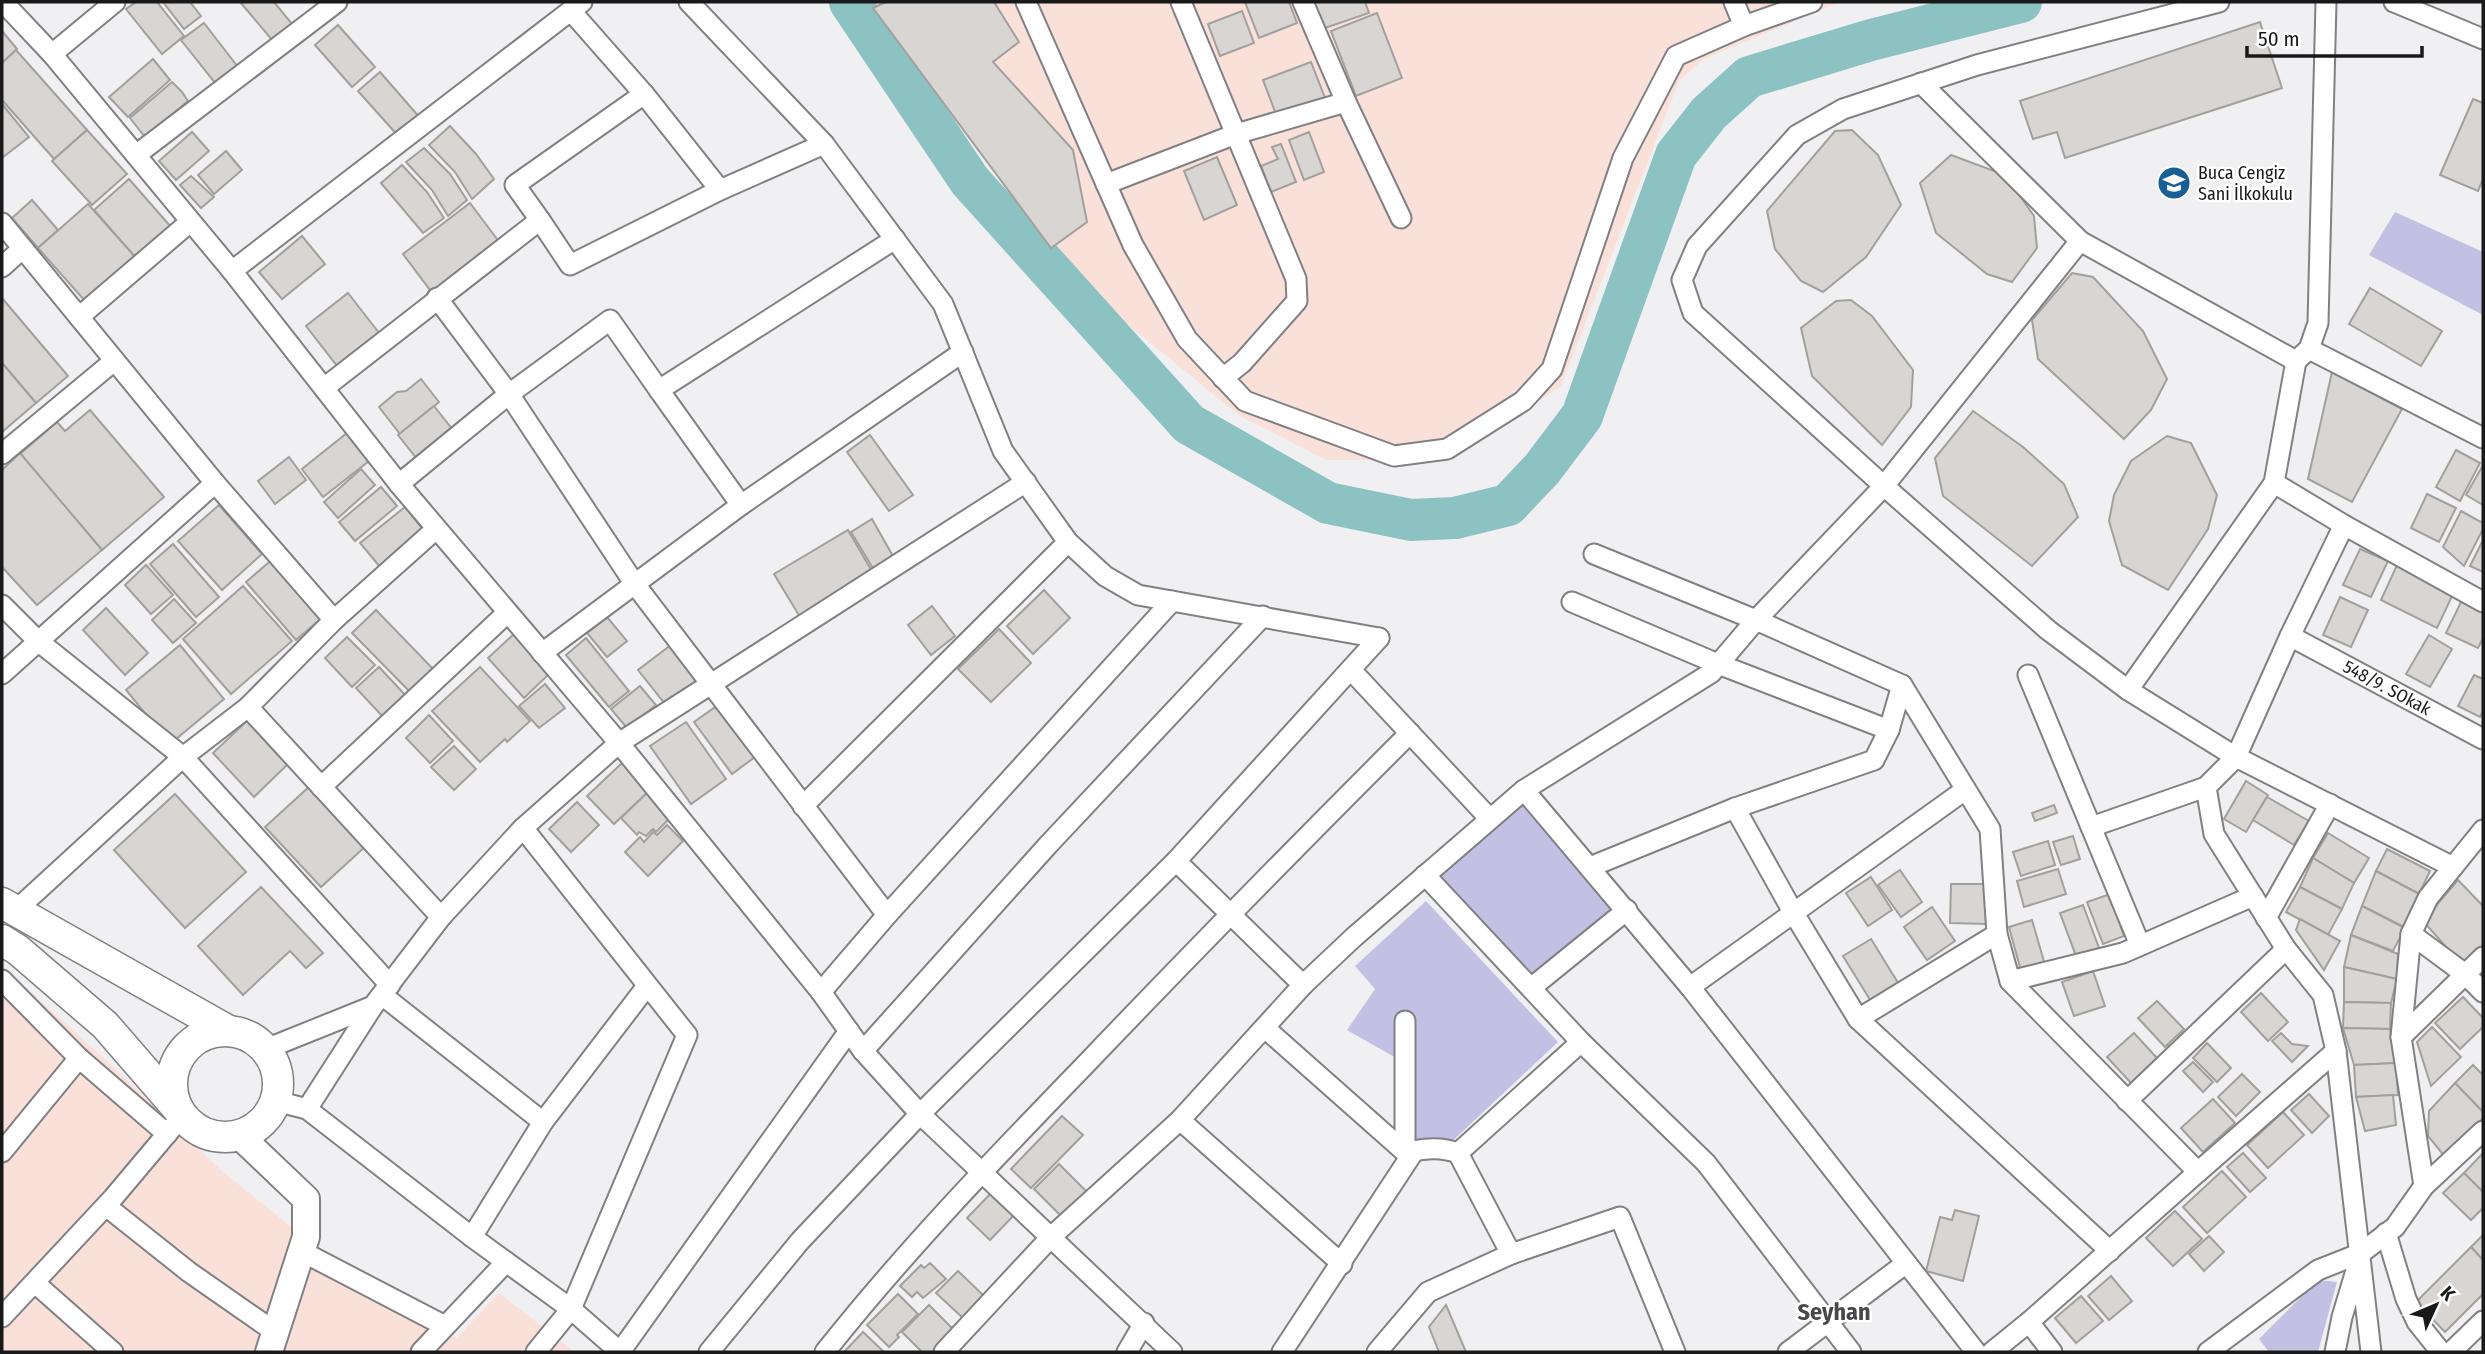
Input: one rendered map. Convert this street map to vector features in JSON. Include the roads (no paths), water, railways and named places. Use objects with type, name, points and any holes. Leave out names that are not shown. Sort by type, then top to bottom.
[{"type":"main road","points":[[2,940],[19,950],[105,1025],[176,1120],[218,1138],[240,1136],[263,1123],[276,1101],[278,1074],[266,1049],[249,1036],[229,1031],[8,907]]},
{"type":"main road","points":[[176,1120],[172,1090],[173,1072],[180,1055],[193,1041],[210,1032],[229,1031]]},
{"type":"street","points":[[3,2],[52,54],[232,271],[436,529],[620,743],[821,992],[863,1051],[920,1114],[1172,1352]]},
{"type":"street","points":[[52,54],[115,2]]},
{"type":"street","points":[[136,155],[337,2]]},
{"type":"street","points":[[689,2],[824,144],[943,304],[1003,451],[1068,542],[1105,576],[1138,595],[1379,638],[1176,861],[920,1114],[800,1241],[709,1352]]},
{"type":"street","points":[[1026,2],[1133,245],[1187,339],[1245,401],[1394,456],[1447,449],[1523,401],[1552,369],[1623,158],[1676,57],[1744,26],[1812,2]]},
{"type":"street","points":[[1181,2],[1296,279],[1297,301],[1242,363],[1223,378]]},
{"type":"street","points":[[1303,2],[1346,103],[1401,218]]},
{"type":"street","points":[[1734,2],[1744,26]]},
{"type":"street","points":[[2219,2],[1977,65],[1843,109],[1797,135],[1697,246],[1682,280],[1693,313],[2048,630],[2128,690],[2236,757],[2453,867]]},
{"type":"street","points":[[2128,690],[2274,483],[2302,355],[2318,323],[2326,2]]},
{"type":"street","points":[[2395,2],[2483,39]]},
{"type":"street","points":[[232,271],[577,6],[720,190]]},
{"type":"street","points":[[1921,83],[2080,241],[2302,355],[2483,438]]},
{"type":"street","points":[[644,94],[515,185],[570,265],[720,190],[824,144]]},
{"type":"street","points":[[1106,184],[1236,134],[1346,103]]},
{"type":"street","points":[[324,388],[540,220]]},
{"type":"street","points":[[79,317],[190,222]]},
{"type":"street","points":[[2,223],[215,483],[334,620]]},
{"type":"street","points":[[659,390],[895,239]]},
{"type":"street","points":[[944,1352],[1051,1237],[1180,1120],[1303,985],[1425,875],[1524,790],[1711,673],[1756,620],[1884,486],[2080,241]]},
{"type":"street","points":[[2,267],[22,249]]},
{"type":"street","points":[[437,298],[509,394],[635,583],[887,915]]},
{"type":"street","points":[[399,484],[509,394],[610,320],[741,505]]},
{"type":"street","points":[[542,653],[741,505],[963,352]]},
{"type":"street","points":[[2,454],[114,361]]},
{"type":"street","points":[[307,1109],[382,996],[441,918],[523,828],[620,743],[1026,482]]},
{"type":"street","points":[[2,674],[215,483]]},
{"type":"street","points":[[2274,483],[2344,526],[2483,602]]},
{"type":"street","points":[[2091,827],[2206,787],[2236,757],[2290,636],[2344,526]]},
{"type":"street","points":[[8,907],[183,758],[248,707],[334,620],[436,529]]},
{"type":"street","points":[[803,806],[1068,542]]},
{"type":"street","points":[[1594,554],[1756,620],[1902,685],[1990,829],[1997,934],[2010,981],[2198,1172]]},
{"type":"street","points":[[821,992],[887,915],[1172,601]]},
{"type":"street","points":[[1572,602],[1718,664],[1889,730]]},
{"type":"street","points":[[2,605],[38,641],[183,758],[382,996],[543,1122]]},
{"type":"street","points":[[321,787],[507,613]]},
{"type":"street","points":[[863,1051],[1048,845],[1263,617]]},
{"type":"street","name":"548/9. SOkak","points":[[2290,636],[2483,739]]},
{"type":"street","points":[[1350,670],[1490,819]]},
{"type":"street","points":[[2028,675],[2140,945]]},
{"type":"street","points":[[1590,867],[1735,807],[1874,761],[1889,730],[1902,685]]},
{"type":"street","points":[[248,707],[441,918]]},
{"type":"street","points":[[825,1352],[865,1301],[982,1171],[1230,914],[1410,733]]},
{"type":"street","points":[[2206,787],[2214,834],[2286,949],[2323,995],[2336,1051],[2371,1352]]},
{"type":"street","points":[[1524,790],[1690,987],[1976,1352]]},
{"type":"street","points":[[1690,987],[1965,790]]},
{"type":"street","points":[[2266,918],[2329,804]]},
{"type":"street","points":[[1735,807],[1793,912],[1858,1018],[2110,1251]]},
{"type":"street","points":[[523,828],[687,1035],[571,1309],[536,1352]]},
{"type":"street","points":[[2424,1186],[2401,1037],[2411,934],[2428,898],[2483,830]]},
{"type":"street","points":[[1176,861],[1303,985]]},
{"type":"street","points":[[1425,875],[1581,1042],[1706,1163],[1851,1352]]},
{"type":"street","points":[[2010,981],[2123,953],[2253,896]]},
{"type":"street","points":[[1531,988],[1626,910]]},
{"type":"street","points":[[1858,1018],[1997,934]]},
{"type":"street","points":[[2411,934],[2465,974],[2483,992]]},
{"type":"street","points":[[2127,1101],[2286,949]]},
{"type":"street","points":[[2401,1037],[2483,957]]},
{"type":"street","points":[[472,1237],[543,1122],[647,985]]},
{"type":"street","points":[[2,1317],[106,1206],[176,1120],[79,1058],[4,986]]},
{"type":"street","points":[[266,1049],[382,996]]},
{"type":"street","points":[[1282,1352],[1342,1264],[1409,1151],[1405,1021]]},
{"type":"street","points":[[1265,1028],[1409,1151],[1445,1148],[1458,1153],[1511,1254]]},
{"type":"street","points":[[276,1101],[307,1109],[472,1237],[571,1309],[620,1352],[849,1031]]},
{"type":"street","points":[[1458,1153],[1581,1042]]},
{"type":"street","points":[[1992,1352],[2336,1051]]},
{"type":"street","points":[[2,1152],[79,1058]]},
{"type":"street","points":[[1180,1120],[1342,1264]]},
{"type":"street","points":[[2208,1352],[2318,1270],[2361,1253],[2395,1227],[2424,1186],[2483,1131]]},
{"type":"street","points":[[106,1206],[272,1342],[306,1237],[306,1199],[240,1136]]},
{"type":"street","points":[[1377,1352],[1428,1292],[1511,1254],[1620,1217],[1675,1352]]},
{"type":"street","points":[[2386,1234],[2406,1299],[2417,1322],[2441,1352]]},
{"type":"street","points":[[302,1251],[445,1326]]},
{"type":"street","points":[[2335,1352],[2342,1317],[2361,1253]]},
{"type":"street","points":[[421,1352],[506,1262]]},
{"type":"street","points":[[1788,1352],[1905,1264]]},
{"type":"street","points":[[35,1283],[113,1352]]},
{"type":"street","points":[[2452,1352],[2483,1321]]},
{"type":"street","points":[[2029,1322],[2052,1352]]},
{"type":"street","points":[[1126,1352],[1144,1323]]},
{"type":"waterway","points":[[850,2],[970,181],[1189,424],[1328,503],[1411,520],[1455,518],[1508,505],[1542,469],[1582,416],[1676,155],[1709,113],[1749,77],[1871,40],[2021,2]]},
{"type":"place","name":"Buca Cengiz Sani İlkokulu","points":[[2174,183]]},
{"type":"district","name":"Seyhan","points":[[1834,1312]]}]
